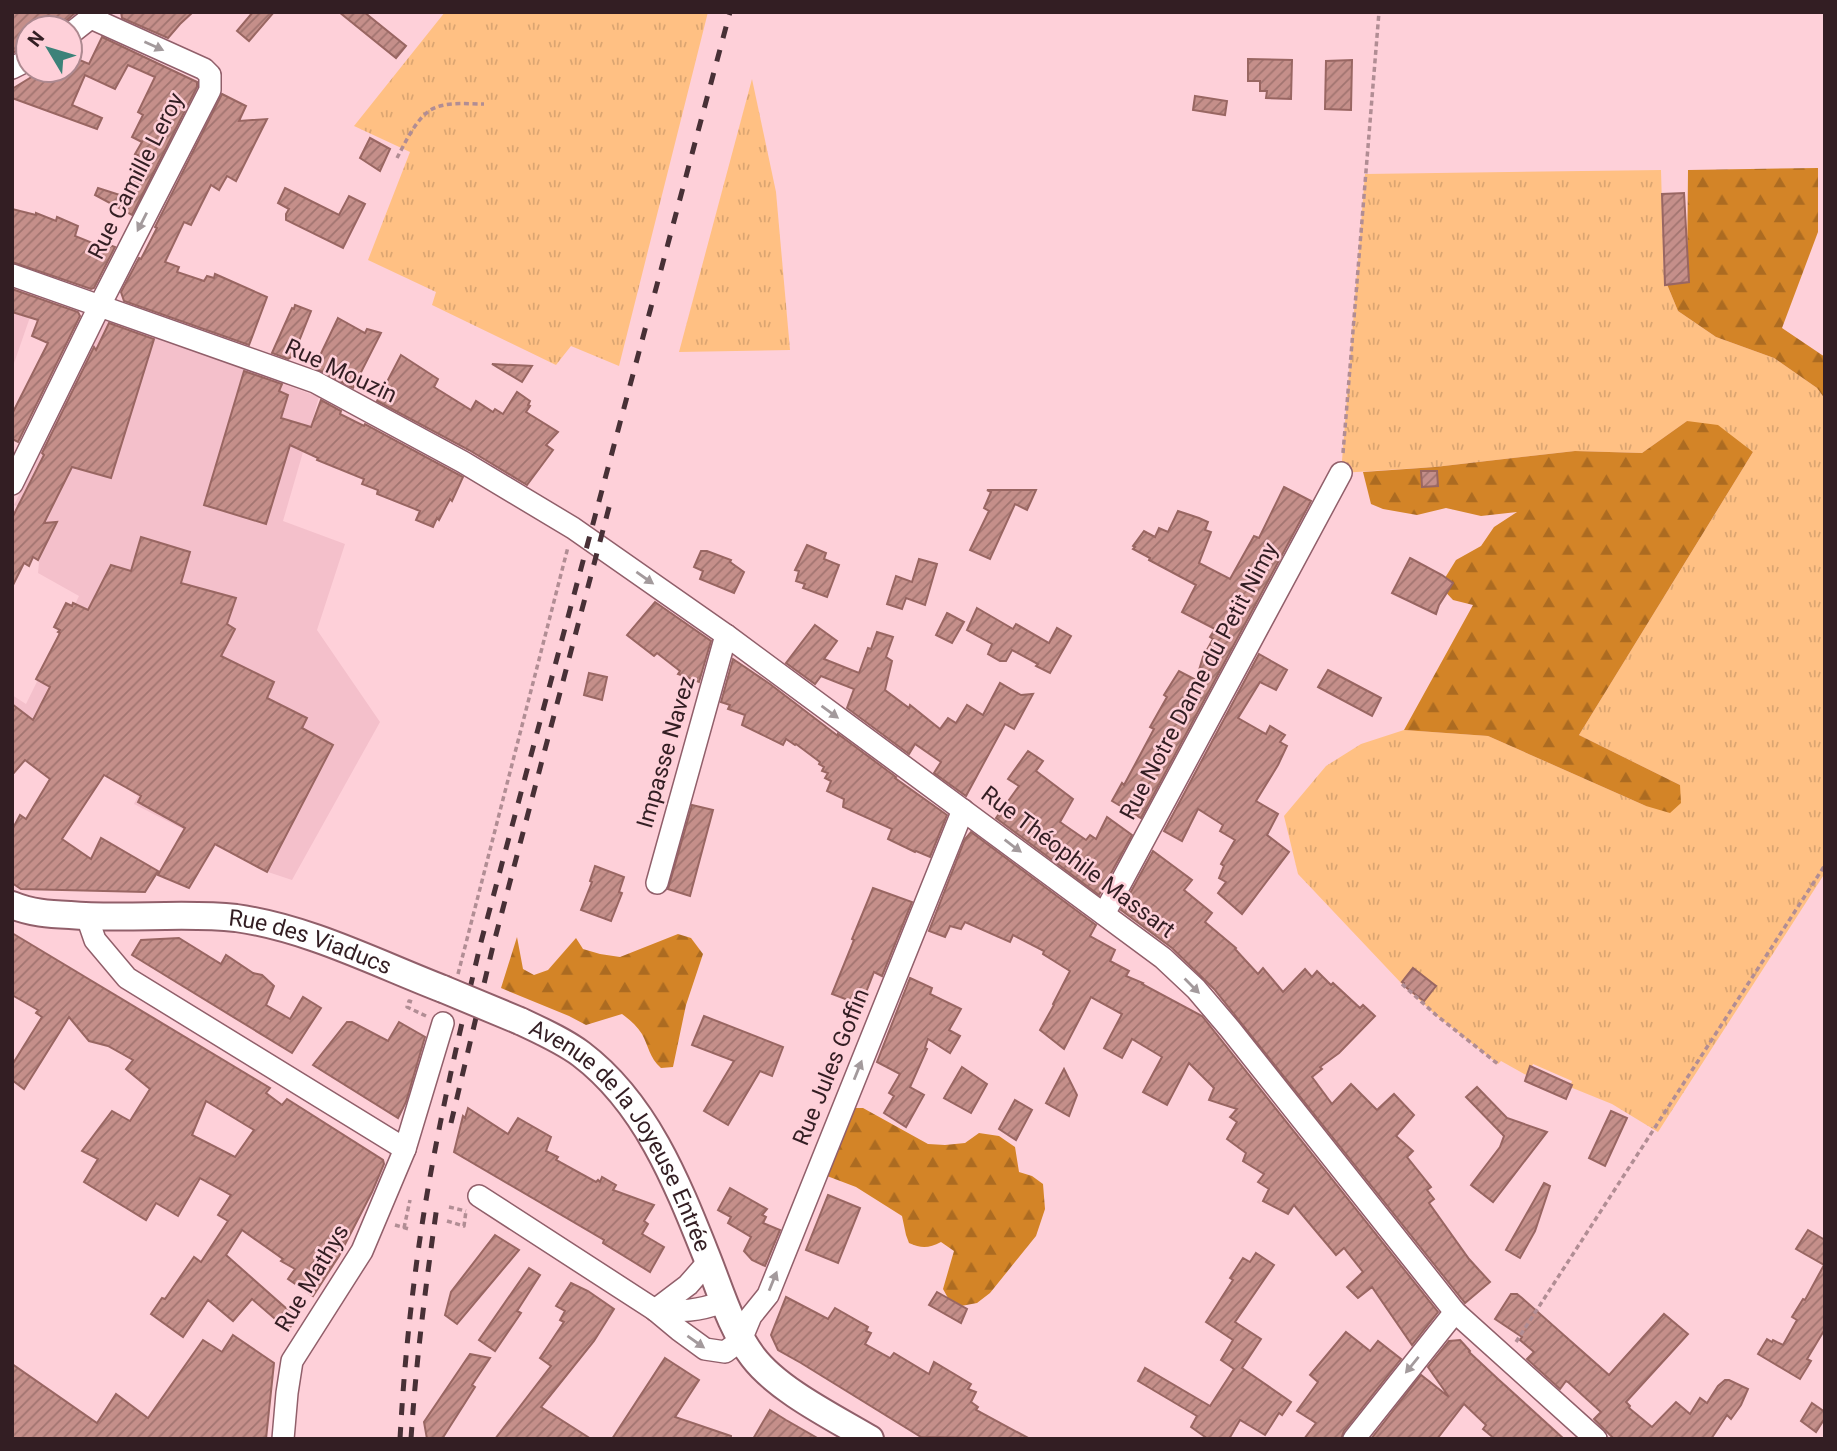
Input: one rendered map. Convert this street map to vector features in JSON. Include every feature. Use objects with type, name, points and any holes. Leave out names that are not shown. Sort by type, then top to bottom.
[{"type":"main road","name":"Rue des Viaducs","points":[[12,905],[33,912],[87,917],[200,915],[269,924],[347,951],[520,1021]]},
{"type":"main road","name":"Avenue de la Joyeuse Entrée","points":[[520,1021],[553,1036],[601,1070],[638,1113],[672,1176],[741,1340],[765,1372],[780,1385],[870,1439]]},
{"type":"street","name":"Rue Camille Leroy","points":[[95,15],[204,69],[210,75],[211,82],[210,90],[100,305]]},
{"type":"street","name":"Rue Mouzin","points":[[12,275],[315,382],[463,462],[581,534]]},
{"type":"street","points":[[12,484],[100,305]]},
{"type":"street","name":"Rue Notre Dame du Petit Nimy","points":[[1104,914],[1341,473]]},
{"type":"street","name":"Rue Théophile Massart","points":[[581,534],[726,635],[1163,958],[1196,989],[1230,1029],[1455,1312],[1596,1439]]},
{"type":"street","name":"Impasse Navez","points":[[657,883],[726,635]]},
{"type":"street","name":"Rue Jules Goffin","points":[[741,1340],[751,1316],[768,1295],[963,810]]},
{"type":"street","points":[[87,917],[95,940],[127,978],[405,1149]]},
{"type":"street","name":"Rue Mathys","points":[[283,1439],[292,1361],[362,1251],[405,1149],[443,1023]]},
{"type":"street","points":[[479,1196],[655,1310],[705,1349],[725,1352],[741,1340]]},
{"type":"street","name":"Avenue de la Joyeuse Entrée","points":[[655,1310],[688,1285],[709,1261]]},
{"type":"street","points":[[655,1310],[691,1311],[723,1302]]},
{"type":"street","points":[[1354,1439],[1455,1312]]},
{"type":"path","points":[[1341,473],[1379,12]]},
{"type":"path","points":[[397,158],[413,129],[429,111],[449,105],[484,104]]},
{"type":"path","points":[[461,963],[581,534]]},
{"type":"path","points":[[1506,1358],[1825,865]]},
{"type":"path","points":[[1402,984],[1436,1016],[1498,1063]]},
{"type":"path","points":[[418,1004],[409,1001],[407,1007],[443,1023]]},
{"type":"path","points":[[404,1228],[410,1199]]},
{"type":"path","points":[[447,1220],[464,1226],[466,1211],[449,1207]]},
{"type":"shaded area","points":[[12,275],[38,294],[12,369]]},
{"type":"shaded area","points":[[106,319],[319,397],[283,521],[345,544],[317,630],[380,722],[292,880],[265,871],[134,804],[138,796],[94,767],[12,737],[12,695],[26,704],[79,596],[38,573],[43,520],[14,505]]},
{"type":"green space","points":[[445,12],[708,12],[619,366],[571,346],[556,365],[432,305],[436,292],[368,260],[410,152],[354,126]]},
{"type":"green space","points":[[752,79],[776,192],[790,350],[679,352]]},
{"type":"green space","points":[[1818,168],[1818,232],[1782,328],[1825,357],[1825,399],[1817,388],[1774,358],[1716,337],[1678,311],[1664,277],[1687,276],[1688,170]]},
{"type":"green space","points":[[1661,170],[1664,277],[1678,311],[1716,337],[1774,358],[1817,388],[1825,399],[1825,873],[1658,1132],[1612,1104],[1570,1087],[1572,1081],[1533,1064],[1528,1076],[1501,1061],[1498,1064],[1436,1015],[1402,984],[1298,874],[1284,816],[1326,766],[1361,744],[1404,730],[1488,736],[1646,806],[1680,785],[1579,735],[1753,452],[1687,421],[1642,453],[1575,451],[1435,467],[1341,473],[1365,174]]},
{"type":"green space","points":[[1687,421],[1718,425],[1753,452],[1579,735],[1680,785],[1681,803],[1670,813],[1646,806],[1488,736],[1404,730],[1473,605],[1453,600],[1440,586],[1456,560],[1481,546],[1494,527],[1517,512],[1481,516],[1446,508],[1417,515],[1383,509],[1371,504],[1363,472],[1435,467],[1575,451],[1642,453]]},
{"type":"green space","points":[[678,934],[691,938],[703,954],[686,1005],[673,1067],[661,1068],[657,1064],[640,1031],[622,1014],[586,1025],[501,988],[517,937],[523,969],[534,975],[548,970],[576,938],[583,949],[620,957]]},
{"type":"green space","points":[[855,1108],[863,1108],[928,1144],[965,1143],[979,1133],[999,1136],[1015,1147],[1019,1172],[1032,1176],[1043,1184],[1045,1209],[1036,1236],[990,1293],[977,1303],[961,1306],[948,1298],[943,1289],[954,1251],[941,1242],[925,1247],[909,1243],[902,1216],[856,1187],[827,1176]]},
{"type":"building","points":[[12,12],[76,12],[14,14],[12,53]]},
{"type":"building","points":[[121,12],[193,12],[168,38],[122,18]]},
{"type":"building","points":[[253,12],[274,12],[249,41],[237,31]]},
{"type":"building","points":[[339,12],[364,12],[406,46],[396,58]]},
{"type":"building","points":[[102,37],[197,82],[197,87],[132,215],[95,195],[98,188],[126,197],[144,158],[135,154],[142,142],[132,137],[143,115],[138,112],[155,77],[128,65],[115,89],[85,75],[84,77],[84,62],[89,64]]},
{"type":"building","points":[[1248,59],[1292,60],[1291,99],[1266,98],[1267,91],[1260,91],[1260,81],[1248,81]]},
{"type":"building","points":[[1352,60],[1351,110],[1325,109],[1326,61]]},
{"type":"building","points":[[20,84],[81,84],[72,105],[102,118],[97,129],[12,98],[12,89]]},
{"type":"building","points":[[222,94],[246,106],[239,121],[267,119],[236,181],[227,176],[219,190],[211,185],[191,225],[184,222],[165,262],[179,267],[177,272],[204,281],[207,276],[214,278],[215,274],[267,297],[249,345],[124,301],[121,292],[157,228],[155,227]]},
{"type":"building","points":[[1195,96],[1227,101],[1225,115],[1193,110]]},
{"type":"building","points":[[370,138],[390,149],[380,171],[360,158]]},
{"type":"building","points":[[285,188],[339,215],[349,196],[365,204],[343,248],[286,220],[289,209],[278,203]]},
{"type":"building","points":[[1684,193],[1689,282],[1665,285],[1662,194]]},
{"type":"building","points":[[12,209],[36,213],[56,221],[57,217],[78,226],[75,236],[102,247],[104,243],[115,247],[94,288],[12,262]]},
{"type":"building","points":[[12,289],[78,312],[80,316],[18,442],[12,439],[12,414],[48,343],[32,336],[38,320],[12,312]]},
{"type":"building","points":[[295,305],[311,311],[293,356],[288,359],[272,353]]},
{"type":"building","points":[[338,318],[365,333],[367,329],[381,333],[353,388],[314,368]]},
{"type":"building","points":[[109,323],[154,339],[111,478],[72,467],[44,523],[57,522],[38,560],[33,557],[29,566],[24,563],[12,587],[12,518],[94,347],[96,350]]},
{"type":"building","points":[[401,355],[438,379],[434,387],[471,410],[476,401],[493,412],[495,409],[503,414],[517,392],[530,401],[526,412],[558,432],[546,445],[553,450],[527,485],[469,450],[377,401]]},
{"type":"building","points":[[492,364],[532,366],[522,382]]},
{"type":"building","points":[[244,371],[282,384],[279,391],[288,395],[281,418],[311,427],[321,400],[341,411],[340,414],[364,426],[365,424],[463,477],[439,520],[437,518],[433,527],[416,520],[420,511],[377,494],[378,490],[362,484],[364,479],[317,460],[318,458],[290,445],[266,524],[204,505]]},
{"type":"building","points":[[1421,471],[1437,471],[1438,486],[1422,487]]},
{"type":"building","points":[[1284,487],[1311,501],[1141,818],[1112,801],[1122,783],[1124,785],[1154,729],[1150,727],[1167,697],[1164,695],[1179,671],[1196,680],[1215,629],[1182,612],[1196,585],[1149,560],[1150,558],[1133,549],[1133,546],[1144,531],[1155,537],[1159,528],[1168,532],[1178,511],[1199,518],[1208,522],[1205,530],[1211,532],[1199,563],[1230,579],[1254,536],[1259,538]]},
{"type":"building","points":[[987,490],[1036,490],[1027,510],[1015,504],[990,559],[970,550],[989,511],[984,508],[991,492]]},
{"type":"building","points":[[141,537],[190,552],[181,583],[236,598],[227,624],[235,629],[221,656],[274,682],[267,698],[307,718],[302,728],[333,745],[267,872],[215,844],[189,888],[158,875],[185,828],[138,802],[141,796],[104,775],[62,839],[91,859],[101,838],[158,871],[145,892],[21,889],[12,883],[12,830],[20,815],[26,819],[50,779],[25,760],[12,775],[12,704],[33,720],[50,687],[36,679],[60,633],[60,630],[54,627],[66,603],[72,606],[73,603],[88,610],[111,565],[131,571]]},
{"type":"building","points":[[807,545],[826,553],[824,559],[839,565],[827,597],[803,588],[805,584],[796,581],[799,571],[795,570]]},
{"type":"building","points":[[701,551],[731,560],[730,562],[744,572],[734,593],[700,579],[703,571],[694,567]]},
{"type":"building","points":[[1410,558],[1453,583],[1436,614],[1392,593]]},
{"type":"building","points":[[919,559],[937,564],[925,605],[906,598],[902,609],[887,604],[896,576],[912,582]]},
{"type":"building","points":[[655,602],[711,641],[699,682],[678,674],[680,671],[657,653],[654,656],[627,635]]},
{"type":"building","points":[[977,608],[1013,629],[1016,624],[1049,643],[1057,628],[1071,636],[1050,673],[1012,650],[1006,661],[1000,661],[988,654],[992,644],[967,630]]},
{"type":"building","points":[[947,613],[964,622],[952,643],[936,635]]},
{"type":"building","points":[[815,625],[837,641],[824,659],[859,673],[877,632],[893,637],[886,657],[892,661],[885,690],[909,708],[910,705],[940,729],[948,718],[956,723],[967,705],[983,715],[1000,683],[1021,695],[1033,694],[1014,729],[1005,724],[966,796],[934,773],[941,762],[915,744],[909,754],[847,708],[854,689],[821,676],[815,684],[786,663]]},
{"type":"building","points":[[1259,654],[1287,670],[1276,690],[1260,682],[1238,718],[1266,734],[1270,726],[1285,735],[1280,742],[1287,746],[1256,801],[1278,814],[1267,835],[1289,852],[1242,914],[1218,893],[1226,882],[1219,878],[1224,866],[1221,864],[1235,840],[1220,831],[1223,825],[1198,809],[1182,841],[1164,831]]},
{"type":"building","points":[[733,659],[947,815],[930,857],[888,839],[892,829],[843,807],[844,799],[827,791],[831,781],[825,778],[828,773],[822,771],[824,767],[796,744],[786,739],[783,745],[742,725],[745,715],[728,709],[730,705],[721,702]]},
{"type":"building","points":[[1328,670],[1381,698],[1372,716],[1318,687]]},
{"type":"building","points":[[589,673],[607,677],[602,700],[584,695]]},
{"type":"building","points":[[1028,751],[1043,761],[1036,771],[1073,799],[1060,822],[1086,840],[1090,835],[1096,839],[1107,817],[1132,835],[1099,895],[996,818],[1019,786],[1008,779]]},
{"type":"building","points":[[692,805],[713,810],[690,896],[668,889]]},
{"type":"building","points":[[971,832],[1096,925],[1090,936],[1115,950],[1110,961],[1129,971],[1126,976],[1202,1016],[1438,1312],[1412,1345],[1372,1287],[1358,1298],[1347,1287],[1363,1272],[1344,1248],[1336,1255],[1294,1205],[1288,1214],[1263,1201],[1269,1189],[1258,1182],[1264,1174],[1243,1161],[1246,1153],[1227,1139],[1237,1122],[1230,1117],[1237,1109],[1209,1100],[1214,1088],[1189,1063],[1167,1105],[1143,1092],[1162,1057],[1132,1039],[1122,1058],[1104,1048],[1122,1014],[1091,997],[1064,1049],[1040,1030],[1070,971],[1043,954],[1044,951],[1013,935],[1010,942],[965,922],[961,929],[950,926],[945,937],[929,931],[965,839]]},
{"type":"building","points":[[1153,851],[1192,880],[1184,890],[1212,913],[1205,922],[1236,948],[1258,974],[1263,968],[1283,992],[1305,969],[1312,977],[1317,971],[1360,1008],[1363,1005],[1375,1016],[1312,1077],[1332,1104],[1351,1084],[1377,1110],[1394,1094],[1414,1115],[1396,1136],[1413,1151],[1407,1157],[1431,1187],[1427,1190],[1434,1199],[1429,1203],[1469,1259],[1490,1282],[1465,1303],[1214,989],[1172,948],[1121,910]]},
{"type":"building","points":[[595,866],[624,877],[619,892],[622,893],[611,921],[581,910]]},
{"type":"building","points":[[873,888],[912,902],[882,976],[874,972],[861,1005],[832,994]]},
{"type":"building","points":[[12,933],[270,1088],[266,1093],[282,1105],[287,1099],[383,1160],[384,1164],[372,1192],[339,1256],[313,1296],[288,1279],[295,1269],[242,1230],[226,1255],[297,1318],[288,1330],[252,1299],[233,1321],[208,1300],[183,1337],[151,1314],[162,1298],[165,1299],[194,1257],[201,1262],[228,1221],[218,1215],[231,1195],[200,1178],[178,1216],[156,1203],[146,1220],[84,1182],[98,1159],[82,1151],[112,1111],[130,1121],[150,1089],[126,1069],[133,1060],[108,1046],[89,1041],[69,1017],[24,1089],[12,1080],[12,1065],[42,1017],[36,1013],[38,1010],[12,995]],"holes":[[[206,1101],[254,1130],[235,1157],[192,1135]]]},
{"type":"building","points":[[179,938],[221,964],[226,955],[253,973],[262,975],[274,986],[266,1005],[290,1019],[303,997],[321,1008],[292,1053],[132,955],[141,940]]},
{"type":"building","points":[[1413,968],[1436,986],[1424,1001],[1402,982]]},
{"type":"building","points":[[910,978],[932,988],[930,994],[961,1009],[949,1030],[960,1036],[950,1053],[928,1039],[927,1049],[910,1087],[924,1095],[906,1127],[884,1113],[894,1096],[889,1093],[900,1074],[877,1062]]},
{"type":"building","points":[[704,1016],[783,1047],[772,1076],[760,1071],[728,1125],[704,1111],[734,1061],[692,1045]]},
{"type":"building","points":[[347,1022],[352,1022],[388,1041],[399,1022],[425,1037],[406,1102],[398,1118],[313,1065]]},
{"type":"building","points":[[1530,1066],[1572,1085],[1566,1099],[1525,1081]]},
{"type":"building","points":[[962,1067],[987,1084],[971,1113],[944,1098]]},
{"type":"building","points":[[1064,1069],[1077,1095],[1069,1116],[1046,1103]]},
{"type":"building","points":[[1477,1087],[1507,1118],[1547,1132],[1493,1202],[1471,1185],[1500,1147],[1504,1136],[1466,1097]]},
{"type":"building","points":[[1015,1100],[1032,1110],[1016,1140],[999,1129]]},
{"type":"building","points":[[468,1108],[508,1134],[518,1118],[551,1137],[546,1151],[558,1157],[556,1160],[596,1182],[600,1182],[602,1177],[616,1185],[613,1190],[654,1205],[644,1221],[648,1224],[642,1234],[664,1247],[650,1272],[603,1243],[604,1240],[454,1152],[463,1116],[465,1118]]},
{"type":"building","points":[[1611,1111],[1627,1118],[1605,1166],[1589,1158]]},
{"type":"building","points":[[1544,1183],[1550,1186],[1535,1231],[1520,1258],[1506,1250]]},
{"type":"building","points":[[730,1188],[767,1209],[762,1215],[766,1217],[763,1223],[780,1230],[765,1266],[752,1260],[744,1251],[751,1237],[728,1223],[731,1217],[718,1210]]},
{"type":"building","points":[[828,1195],[860,1208],[838,1263],[806,1250]]},
{"type":"building","points":[[1808,1230],[1825,1240],[1825,1329],[1807,1359],[1811,1361],[1800,1379],[1758,1354],[1767,1339],[1783,1345],[1797,1320],[1792,1317],[1803,1299],[1805,1300],[1824,1265],[1796,1249]]},
{"type":"building","points":[[495,1235],[519,1250],[457,1324],[445,1315],[451,1292]]},
{"type":"building","points":[[1256,1253],[1274,1265],[1235,1322],[1261,1339],[1242,1368],[1291,1402],[1282,1415],[1279,1413],[1265,1435],[1240,1420],[1229,1439],[1208,1439],[1191,1427],[1197,1416],[1138,1381],[1145,1368],[1210,1406],[1234,1369],[1221,1360],[1233,1340],[1206,1322],[1233,1280],[1230,1278],[1243,1258],[1250,1262]]},
{"type":"building","points":[[529,1268],[540,1275],[517,1311],[521,1313],[495,1351],[479,1340]]},
{"type":"building","points":[[571,1283],[614,1309],[594,1341],[541,1407],[591,1439],[495,1439],[551,1366],[540,1358],[564,1322],[560,1320],[565,1311],[556,1306]]},
{"type":"building","points":[[937,1292],[967,1309],[961,1323],[929,1305]]},
{"type":"building","points":[[1511,1294],[1522,1298],[1609,1375],[1664,1314],[1688,1334],[1626,1402],[1629,1408],[1652,1427],[1676,1402],[1690,1414],[1700,1398],[1707,1403],[1725,1380],[1748,1389],[1741,1405],[1731,1419],[1727,1415],[1711,1439],[1614,1439],[1594,1419],[1601,1412],[1568,1382],[1560,1389],[1527,1359],[1534,1352],[1520,1340],[1522,1337],[1495,1319]]},
{"type":"building","points":[[786,1297],[828,1319],[835,1308],[868,1327],[866,1331],[871,1333],[865,1344],[890,1358],[894,1353],[929,1374],[934,1362],[971,1384],[968,1389],[976,1392],[971,1402],[978,1407],[976,1410],[1030,1439],[921,1437],[778,1350],[771,1335]]},
{"type":"building","points":[[1346,1332],[1370,1351],[1378,1341],[1401,1359],[1344,1431],[1341,1439],[1304,1439],[1316,1423],[1297,1411],[1318,1382],[1310,1375]]},
{"type":"building","points":[[233,1335],[274,1363],[266,1439],[12,1439],[12,1364],[97,1423],[116,1394],[148,1418],[203,1340],[222,1352]]},
{"type":"building","points":[[1460,1340],[1469,1352],[1564,1439],[1495,1439],[1483,1429],[1486,1425],[1464,1404],[1437,1439],[1371,1439],[1421,1375],[1449,1397],[1428,1367],[1449,1341]]},
{"type":"building","points":[[470,1354],[490,1358],[442,1439],[427,1439],[424,1422]]},
{"type":"building","points":[[665,1358],[699,1380],[675,1417],[731,1436],[731,1439],[612,1439]]},
{"type":"building","points":[[1812,1403],[1825,1412],[1825,1418],[1816,1432],[1801,1421]]},
{"type":"building","points":[[770,1410],[786,1420],[819,1439],[753,1439]]},
{"type":"railway","points":[[400,1439],[412,1295],[421,1233],[435,1149],[462,1024],[481,942],[730,12]]},
{"type":"railway","points":[[451,1123],[493,946],[612,496]]},
{"type":"railway","points":[[411,1439],[437,1206]]}]
